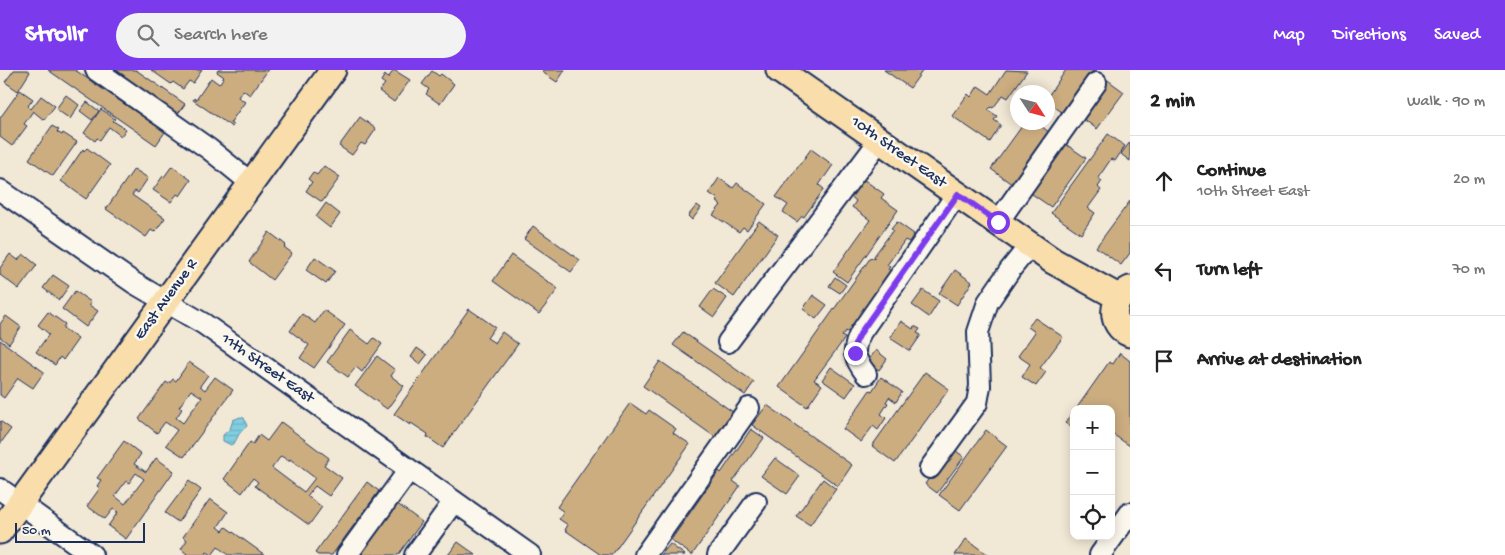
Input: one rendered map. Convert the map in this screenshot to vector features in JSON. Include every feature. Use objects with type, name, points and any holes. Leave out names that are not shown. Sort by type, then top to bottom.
[{"type":"main road","name":"East Avenue R","points":[[0,531],[10,496],[166,301],[333,70]]},
{"type":"main road","name":"10th Street East","points":[[779,70],[1053,261],[1124,293]]},
{"type":"main road","points":[[1124,293],[1114,313],[1120,327],[1130,334]]},
{"type":"street","points":[[96,70],[209,149],[251,183]]},
{"type":"street","points":[[998,222],[1096,83]]},
{"type":"street","points":[[728,342],[880,140]]},
{"type":"street","name":"11th Street East","points":[[0,190],[134,283],[204,324],[530,555]]},
{"type":"street","points":[[866,374],[858,362],[855,353],[855,344],[861,332],[958,194]]},
{"type":"street","points":[[930,468],[977,403],[980,386],[978,332],[988,302],[1030,245]]},
{"type":"street","points":[[646,555],[750,408]]},
{"type":"street","points":[[347,555],[409,470]]},
{"type":"street","points":[[10,496],[92,555]]},
{"type":"street","points":[[415,555],[454,501]]},
{"type":"street","points":[[718,555],[756,502]]},
{"type":"street","points":[[1100,555],[1130,513]]},
{"type":"water","points":[[240,417],[244,418],[247,426],[231,445],[223,441],[223,435],[230,429],[233,420]]},
{"type":"building","points":[[14,70],[27,70],[30,72],[18,91],[5,82]]},
{"type":"building","points":[[48,70],[75,70],[165,132],[156,145]]},
{"type":"building","points":[[111,70],[136,70],[185,104],[177,115]]},
{"type":"building","points":[[151,70],[202,70],[193,83],[189,81],[183,89],[173,82],[171,84]]},
{"type":"building","points":[[218,70],[268,70],[250,95],[243,90],[238,97],[245,102],[230,123],[233,125],[232,127],[193,100],[194,98],[196,100],[211,78],[219,84],[224,77],[217,72]]},
{"type":"building","points":[[394,70],[410,80],[394,102],[379,91],[385,84],[381,81],[385,75],[388,78]]},
{"type":"building","points":[[543,70],[565,70],[557,82],[542,72]]},
{"type":"building","points":[[884,70],[923,70],[910,88]]},
{"type":"building","points":[[1006,70],[1027,71],[1017,85],[1010,85],[1010,95],[1008,98],[1003,95],[993,108],[991,107],[988,110],[997,116],[994,120],[1001,125],[990,142],[952,116],[968,94],[971,97],[978,86],[990,94]]},
{"type":"building","points":[[1066,70],[1094,70],[1063,113],[1055,107],[1055,86]]},
{"type":"building","points":[[432,71],[439,76],[441,74],[454,84],[440,104],[426,94],[429,89],[422,84]]},
{"type":"building","points":[[1105,78],[1124,92],[1097,129],[1078,115]]},
{"type":"building","points":[[20,90],[33,99],[28,106],[31,109],[41,96],[55,106],[44,120],[33,111],[24,124],[27,126],[12,146],[0,137],[0,118]]},
{"type":"building","points":[[66,95],[79,105],[70,119],[56,109]]},
{"type":"building","points":[[87,102],[99,111],[92,120],[80,111]]},
{"type":"building","points":[[101,109],[115,119],[113,121],[126,129],[121,136],[109,127],[100,140],[97,138],[95,141],[84,133]]},
{"type":"building","points":[[360,117],[376,129],[365,145],[361,143],[352,155],[339,146]]},
{"type":"building","points":[[52,126],[59,130],[57,132],[62,135],[63,133],[77,142],[53,176],[29,159]]},
{"type":"building","points":[[1019,130],[1046,130],[1050,133],[1013,185],[991,169]]},
{"type":"building","points":[[1108,134],[1125,146],[1115,161],[1111,159],[1098,178],[1102,181],[1098,187],[1101,190],[1088,208],[1095,213],[1081,234],[1051,213]]},
{"type":"building","points":[[1130,142],[1130,161],[1121,154]]},
{"type":"building","points":[[1064,143],[1086,158],[1051,207],[1029,192]]},
{"type":"building","points":[[87,148],[110,165],[86,199],[61,181],[83,149],[84,151]]},
{"type":"building","points":[[811,149],[833,165],[819,185],[824,189],[804,217],[802,216],[797,222],[783,212],[788,205],[776,197]]},
{"type":"building","points":[[172,166],[191,180],[180,196],[177,194],[171,202],[153,190]]},
{"type":"building","points":[[324,166],[340,177],[322,202],[306,191],[312,182],[308,179],[313,172],[317,175]]},
{"type":"building","points":[[134,169],[148,178],[138,193],[135,191],[132,195],[165,218],[154,232],[151,230],[146,237],[106,209]]},
{"type":"building","points":[[860,177],[884,194],[881,198],[898,210],[847,282],[833,272],[870,220],[852,207],[856,201],[848,194]]},
{"type":"building","points":[[719,178],[733,188],[737,183],[766,204],[747,230],[743,227],[739,232],[713,215],[721,205],[716,201],[718,199],[709,193]]},
{"type":"building","points":[[1130,201],[1130,253],[1121,265],[1096,247]]},
{"type":"building","points":[[326,203],[340,214],[330,228],[316,217]]},
{"type":"building","points":[[697,205],[701,208],[692,220],[688,216]]},
{"type":"building","points":[[759,221],[778,235],[734,297],[715,283]]},
{"type":"building","points":[[897,222],[914,234],[909,242],[905,240],[887,265],[890,267],[888,269],[893,273],[850,333],[846,331],[842,336],[845,338],[814,380],[822,385],[807,407],[779,387],[871,257],[874,259],[874,256]]},
{"type":"building","points":[[533,226],[580,260],[571,272],[524,239]]},
{"type":"building","points":[[269,232],[286,245],[284,247],[292,253],[272,280],[249,262]]},
{"type":"building","points":[[10,254],[18,260],[23,254],[37,265],[19,289],[0,275],[0,268]]},
{"type":"building","points":[[511,255],[558,289],[539,314],[493,281]]},
{"type":"building","points":[[315,257],[335,271],[326,284],[306,270]]},
{"type":"building","points":[[955,270],[972,282],[957,305],[939,293]]},
{"type":"building","points":[[53,275],[69,286],[59,300],[43,288]]},
{"type":"building","points":[[835,277],[846,285],[840,293],[829,286]]},
{"type":"building","points":[[713,289],[727,298],[714,317],[700,307]]},
{"type":"building","points":[[923,290],[939,301],[929,317],[912,305]]},
{"type":"building","points":[[75,291],[91,302],[89,305],[98,311],[86,327],[62,309]]},
{"type":"building","points":[[813,295],[827,305],[816,319],[803,309]]},
{"type":"building","points":[[469,309],[495,327],[487,338],[495,343],[502,332],[518,344],[443,448],[427,437],[428,434],[394,414]]},
{"type":"building","points":[[324,310],[345,325],[314,368],[300,358],[309,345],[290,331],[302,314],[315,323]]},
{"type":"building","points":[[48,312],[65,324],[63,328],[78,339],[63,360],[60,357],[55,365],[36,352],[49,334],[38,325]]},
{"type":"building","points":[[6,316],[21,327],[9,344],[0,337],[0,324]]},
{"type":"building","points":[[1035,318],[1063,337],[1040,368],[1046,372],[1036,386],[1022,377],[1030,364],[1018,356],[1035,332],[1028,327]]},
{"type":"building","points":[[901,321],[913,329],[914,326],[920,329],[917,333],[921,335],[910,351],[890,338]]},
{"type":"building","points":[[350,330],[369,344],[374,338],[382,344],[362,372],[356,367],[348,377],[327,362]]},
{"type":"building","points":[[683,332],[754,382],[745,395],[673,345]]},
{"type":"building","points":[[0,340],[44,372],[33,388],[18,378],[4,398],[0,395]]},
{"type":"building","points":[[417,348],[427,355],[420,364],[411,357]]},
{"type":"building","points":[[876,350],[887,359],[879,370],[867,362]]},
{"type":"building","points":[[1120,353],[1130,361],[1130,446],[1115,436],[1115,405],[1079,405],[1109,362],[1113,364]]},
{"type":"building","points":[[377,356],[395,370],[391,376],[404,386],[387,409],[355,386]]},
{"type":"building","points":[[660,361],[733,412],[715,437],[643,386]]},
{"type":"building","points":[[189,362],[208,375],[200,386],[205,390],[215,377],[233,390],[184,457],[166,445],[177,430],[165,422],[157,433],[139,419],[166,382],[169,384],[173,379],[176,381]],"holes":[[[191,390],[202,397],[183,423],[176,418],[182,409],[179,407]]]},
{"type":"building","points":[[831,367],[855,384],[846,397],[822,380]]},
{"type":"building","points":[[925,372],[949,389],[895,463],[872,446]]},
{"type":"building","points":[[881,377],[902,392],[896,402],[889,397],[886,402],[888,403],[881,414],[886,418],[878,430],[873,426],[861,442],[843,429]]},
{"type":"building","points":[[630,403],[646,414],[649,410],[676,429],[673,433],[690,444],[612,555],[601,555],[565,530],[568,525],[559,519],[564,512],[557,507]]},
{"type":"building","points":[[767,405],[852,465],[838,486],[752,425]]},
{"type":"building","points":[[1070,416],[1070,426],[1065,423]]},
{"type":"building","points":[[0,421],[11,429],[0,444]]},
{"type":"building","points":[[281,422],[329,458],[324,465],[342,478],[329,496],[315,486],[307,496],[322,507],[309,525],[255,486],[258,482],[253,478],[242,493],[224,479],[250,442],[253,444],[259,435],[267,441]],"holes":[[[281,456],[289,461],[290,459],[315,478],[304,492],[272,468]]]},
{"type":"building","points":[[751,429],[764,438],[733,481],[740,486],[692,555],[671,540]]},
{"type":"building","points":[[986,430],[1007,446],[960,510],[939,495]]},
{"type":"building","points":[[124,441],[141,454],[134,464],[146,472],[156,458],[174,471],[126,539],[108,526],[118,512],[113,509],[105,519],[87,506],[100,488],[97,486],[101,480],[97,478]],"holes":[[[136,473],[144,479],[125,504],[115,496],[126,481],[129,483]]]},
{"type":"building","points":[[951,447],[964,457],[937,493],[925,484]]},
{"type":"building","points":[[775,458],[800,476],[787,494],[761,476]]},
{"type":"building","points":[[823,479],[836,489],[810,525],[796,516]]},
{"type":"building","points":[[189,481],[201,490],[178,522],[165,513]]},
{"type":"building","points":[[367,482],[379,491],[332,555],[318,555],[315,553]]},
{"type":"building","points":[[210,499],[228,512],[218,527],[223,531],[226,527],[265,555],[228,555],[218,547],[212,555],[207,552],[205,555],[186,555],[181,549],[187,540],[183,537]]},
{"type":"building","points":[[396,503],[422,522],[398,555],[359,555]]},
{"type":"building","points":[[966,539],[988,555],[955,555]]},
{"type":"building","points":[[458,542],[476,555],[448,555]]},
{"type":"building","points":[[670,544],[685,555],[661,555]]},
{"type":"route","points":[[855,353],[855,344],[861,332],[958,194],[998,222]]}]
